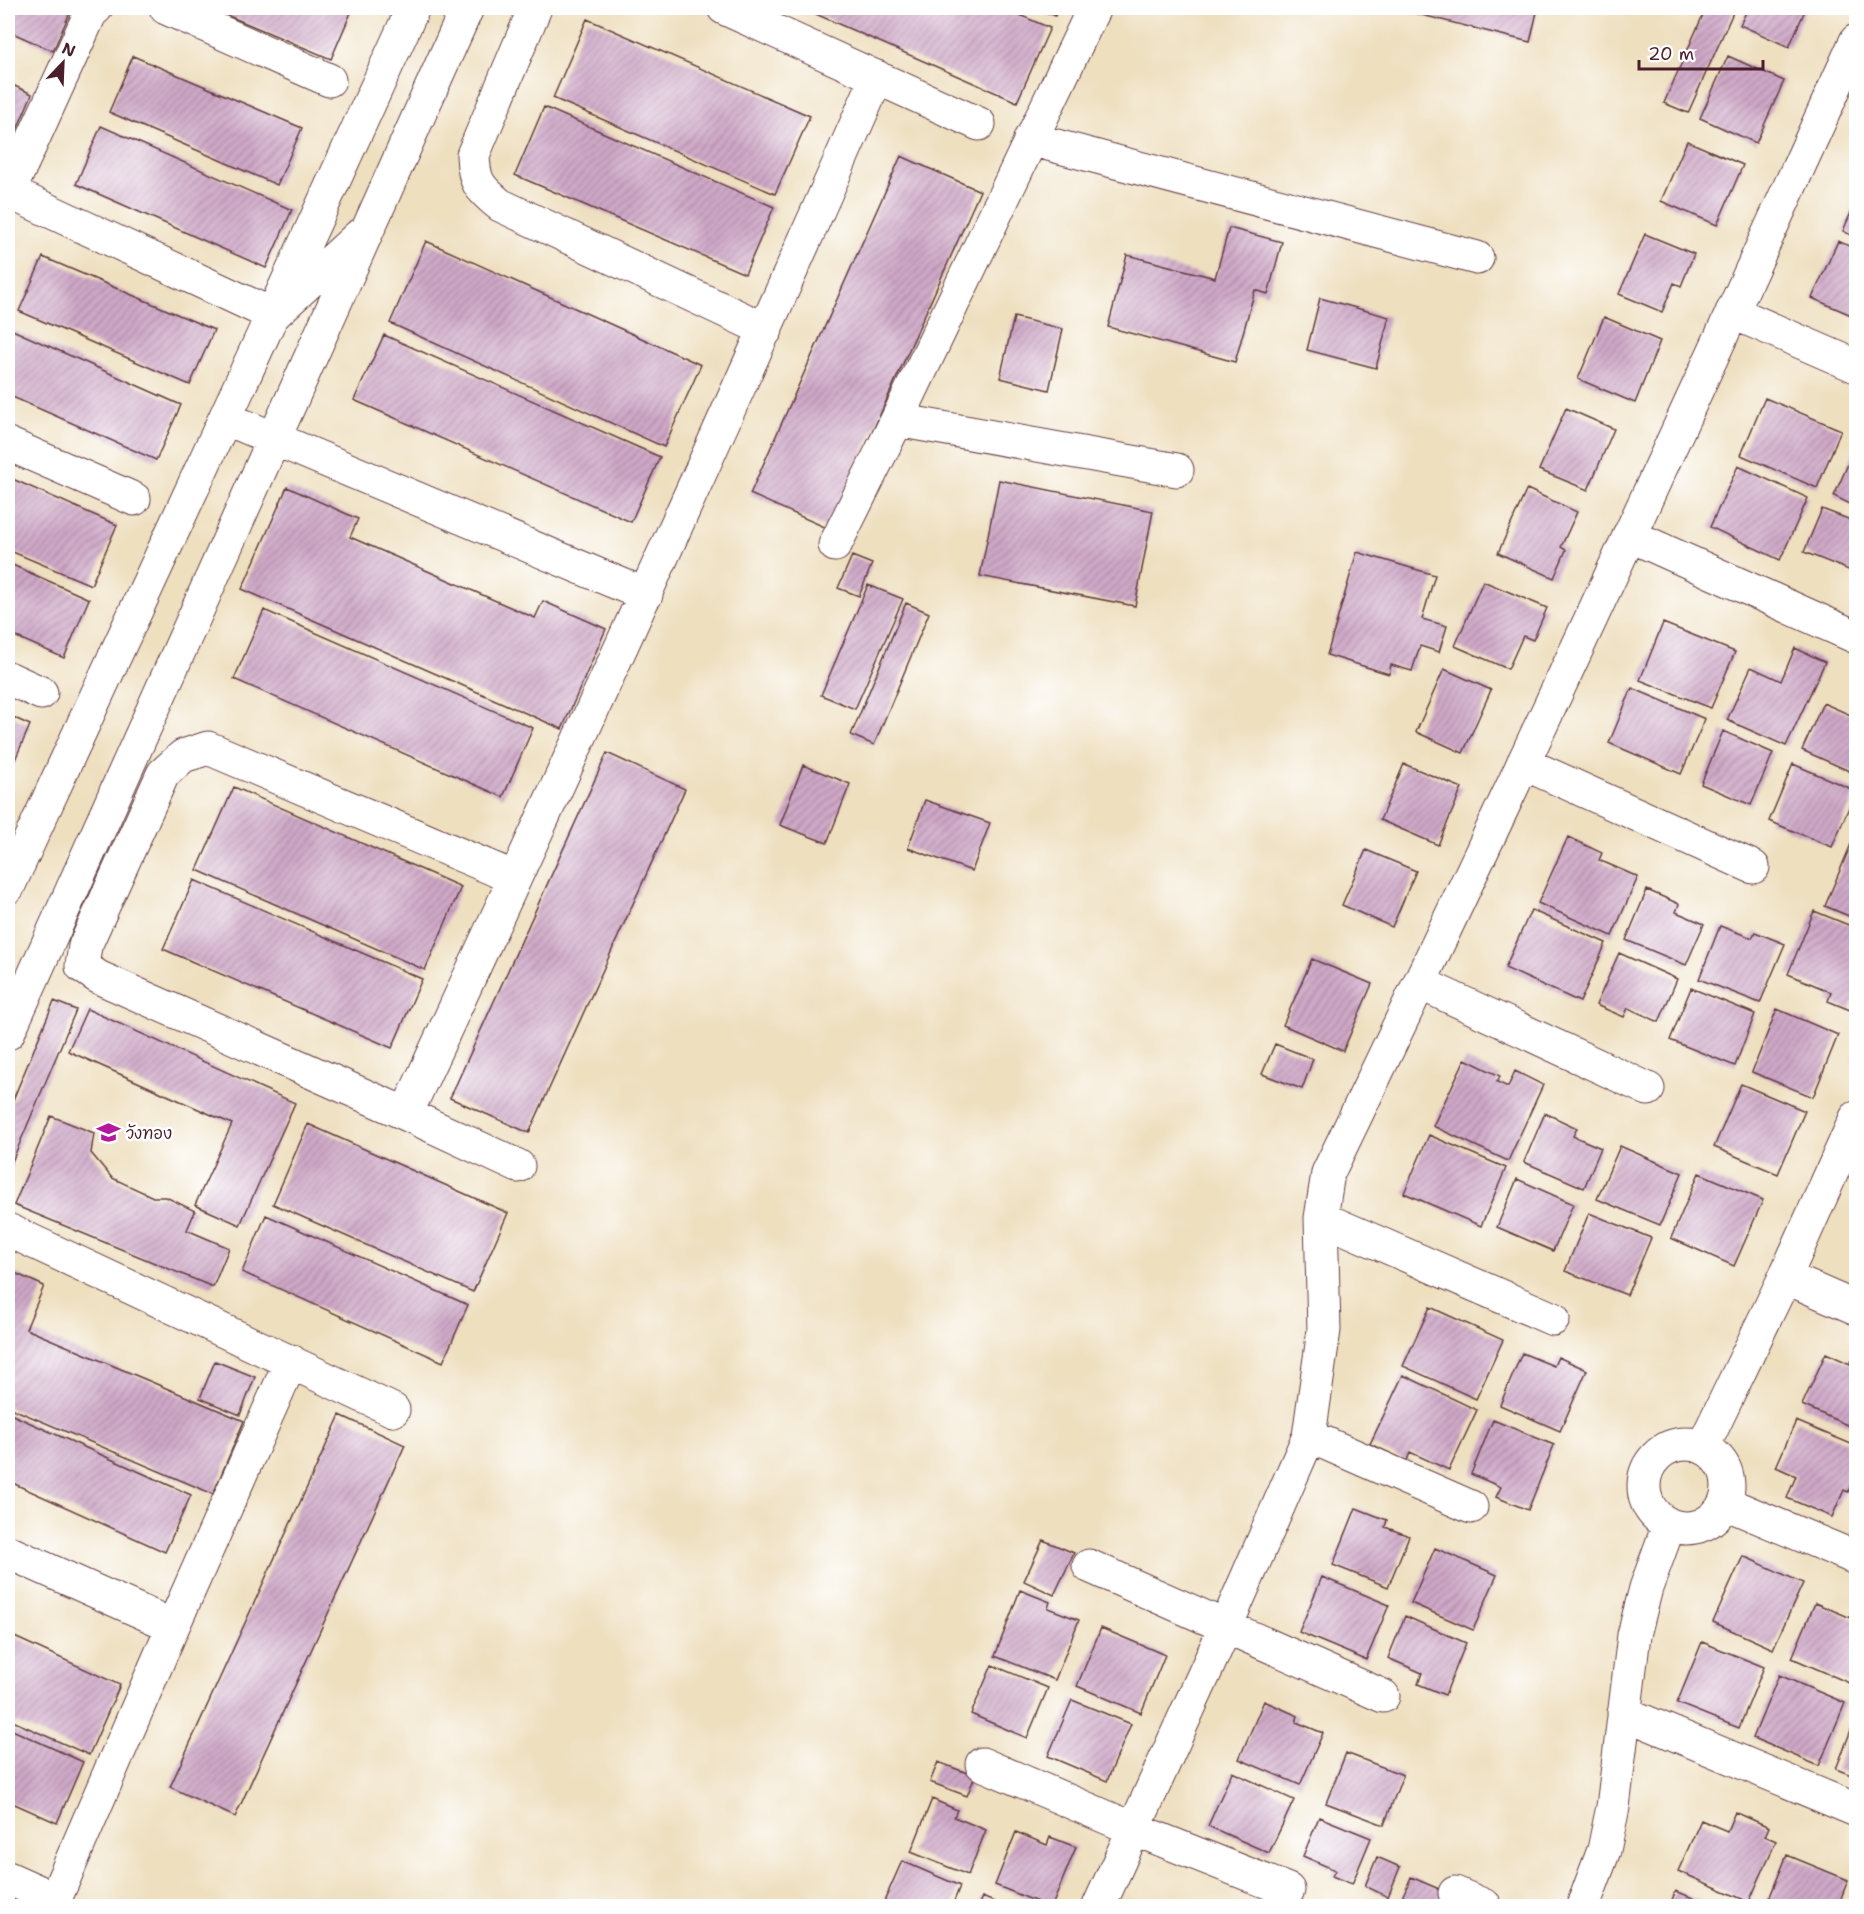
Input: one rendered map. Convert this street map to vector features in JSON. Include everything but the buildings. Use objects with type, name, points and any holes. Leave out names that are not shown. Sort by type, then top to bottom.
[{"type":"street","points":[[96,8],[91,12],[8,193],[273,315]]},
{"type":"street","points":[[166,8],[329,80]]},
{"type":"street","points":[[8,887],[413,8]]},
{"type":"street","points":[[8,1033],[276,439],[467,8]]},
{"type":"street","points":[[535,8],[473,155],[474,175],[484,193],[500,205],[766,330]]},
{"type":"street","points":[[724,8],[979,124]]},
{"type":"street","points":[[835,545],[1094,8]]},
{"type":"street","points":[[1099,1906],[1309,1436],[1324,1330],[1321,1218],[1328,1173],[1524,763],[1732,312],[1846,91],[1857,41]]},
{"type":"street","points":[[406,1114],[646,595],[877,77]]},
{"type":"street","points":[[1030,139],[1477,258]]},
{"type":"street","points":[[273,315],[370,226]]},
{"type":"street","points":[[1732,312],[1857,366]]},
{"type":"street","points":[[225,418],[646,595]]},
{"type":"street","points":[[897,420],[1177,470]]},
{"type":"street","points":[[8,444],[134,499]]},
{"type":"street","points":[[1629,535],[1857,637]]},
{"type":"street","points":[[8,678],[41,693]]},
{"type":"street","points":[[515,878],[208,748],[183,756],[163,774],[85,946],[82,966],[98,977],[518,1166]]},
{"type":"street","points":[[1524,763],[1753,867]]},
{"type":"street","points":[[1420,983],[1648,1089]]},
{"type":"street","points":[[1703,1447],[1785,1277],[1857,1118]]},
{"type":"street","points":[[1321,1218],[1553,1319]]},
{"type":"street","points":[[8,1230],[393,1410]]},
{"type":"street","points":[[1785,1277],[1857,1308]]},
{"type":"street","points":[[8,1878],[54,1903],[173,1626],[291,1361]]},
{"type":"street","points":[[1309,1436],[1471,1507]]},
{"type":"street","points":[[1686,1443],[1703,1447],[1716,1456],[1726,1470],[1729,1486],[1725,1503],[1716,1517],[1702,1526],[1685,1529],[1669,1525],[1655,1515],[1646,1502],[1642,1485],[1646,1468],[1656,1454],[1670,1445],[1686,1443]]},
{"type":"street","points":[[1725,1503],[1857,1558]]},
{"type":"street","points":[[1583,1906],[1604,1850],[1613,1807],[1634,1635],[1646,1588],[1669,1525]]},
{"type":"street","points":[[8,1552],[173,1626]]},
{"type":"street","points":[[1089,1566],[1383,1696]]},
{"type":"street","points":[[1624,1713],[1857,1810]]},
{"type":"street","points":[[982,1764],[1134,1829],[1288,1890]]},
{"type":"street","points":[[1455,1893],[1485,1906]]},
{"type":"place","name":"วังทอง","points":[[108,1133]]}]
